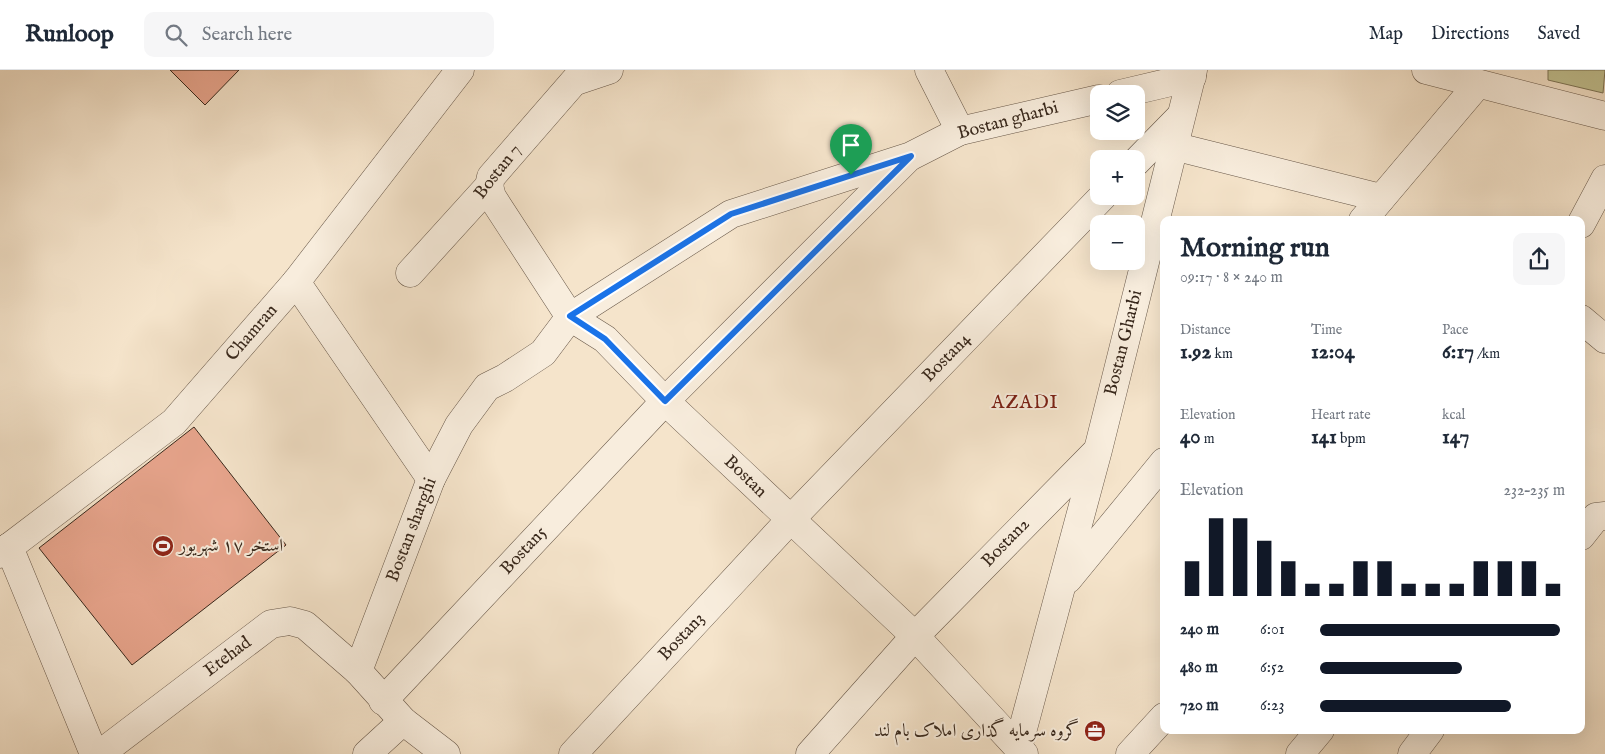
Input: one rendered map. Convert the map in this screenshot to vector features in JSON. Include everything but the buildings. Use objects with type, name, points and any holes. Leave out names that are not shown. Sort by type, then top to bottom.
[{"type":"street","name":"Chamran","points":[[5,550],[174,422],[296,282],[460,70]]},
{"type":"street","points":[[580,76],[609,70]]},
{"type":"street","points":[[929,70],[960,131]]},
{"type":"street","points":[[1426,70],[1605,116]]},
{"type":"street","points":[[1145,87],[1192,73]]},
{"type":"street","name":"Bostan Gharbi","points":[[1021,751],[1192,73]]},
{"type":"street","name":"Bostan 7","points":[[410,273],[489,186],[491,177],[580,76]]},
{"type":"street","points":[[1366,216],[1478,84]]},
{"type":"street","name":"Bostan gharbi","points":[[570,316],[731,214],[911,156],[960,131],[1090,101]]},
{"type":"street","points":[[1145,153],[1180,117]]},
{"type":"street","points":[[1173,146],[1381,198]]},
{"type":"street","name":"Bostan5","points":[[384,701],[665,401],[911,156]]},
{"type":"street","points":[[1585,216],[1605,179]]},
{"type":"street","name":"Bostan","points":[[489,186],[492,197],[570,316],[605,339],[665,401],[915,636],[1021,751]]},
{"type":"street","name":"Bostan4","points":[[790,520],[1094,205]]},
{"type":"street","points":[[296,282],[431,479]]},
{"type":"street","name":"Bostan sharghi","points":[[358,671],[431,479],[459,425],[487,387],[542,353],[570,316]]},
{"type":"street","points":[[1585,323],[1605,339]]},
{"type":"street","name":"Bostan2","points":[[810,754],[915,636],[1098,450]]},
{"type":"street","name":"Bostan Gharbi","points":[[1062,586],[1160,467]]},
{"type":"street","name":"Bostan3","points":[[573,754],[790,520]]},
{"type":"street","points":[[5,550],[94,754]]},
{"type":"street","name":"Etehad","points":[[100,754],[272,624],[290,620],[305,624],[358,671]]},
{"type":"street","points":[[358,671],[403,721],[446,754]]},
{"type":"street","points":[[367,754],[403,721]]},
{"type":"street","points":[[1130,754],[1160,721]]},
{"type":"street","points":[[1300,754],[1317,734]]},
{"type":"street","points":[[1412,754],[1427,734]]},
{"type":"green space","points":[[1548,70],[1605,70],[1603,93],[1548,80]]},
{"type":"place","name":"استخر ١٧ شهریور","points":[[163,546]]},
{"type":"place","name":"گروه سرمایه گذاری املاک بام لند","points":[[1095,731]]},
{"type":"district","name":"AZADI","points":[[1025,403]]},
{"type":"route","points":[[911,156],[665,401],[605,339],[570,316],[731,214],[851,175],[911,156]]}]
